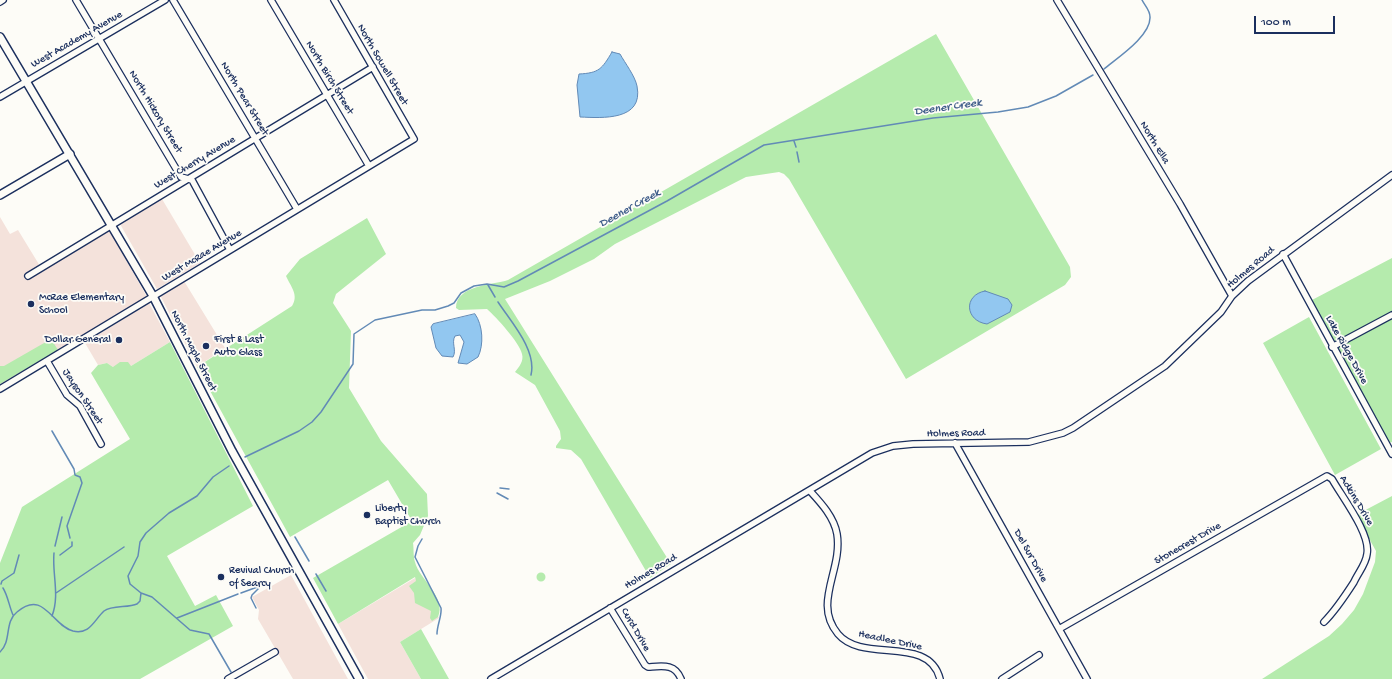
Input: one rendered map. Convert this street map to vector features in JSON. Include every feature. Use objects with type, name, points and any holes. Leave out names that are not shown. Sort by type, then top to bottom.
[{"type":"main road","name":"North Maple Street","points":[[0,37],[112,224],[153,296],[232,451],[359,679]]},
{"type":"main road","points":[[0,195],[70,154]]},
{"type":"street","name":"North Hickory Street","points":[[76,0],[182,177],[192,180],[230,250]]},
{"type":"street","name":"West Academy Avenue","points":[[0,97],[165,0]]},
{"type":"street","name":"North Pear Street","points":[[173,0],[256,138],[297,210]]},
{"type":"street","name":"North Birch Street","points":[[271,0],[369,166]]},
{"type":"street","name":"North Sowell Street","points":[[334,0],[414,140]]},
{"type":"street","name":"North Ella","points":[[1057,0],[1180,204],[1232,296]]},
{"type":"street","name":"West Cherry Avenue","points":[[28,276],[373,68]]},
{"type":"street","name":"West McRae Avenue","points":[[0,389],[414,140]]},
{"type":"street","name":"Holmes Road","points":[[490,679],[872,453],[893,446],[1029,442],[1063,433],[1073,428],[1156,374],[1221,312],[1232,296],[1248,281],[1392,175]]},
{"type":"street","name":"Lake Ridge Drive","points":[[1283,254],[1332,347],[1390,446],[1392,454]]},
{"type":"street","points":[[1332,347],[1392,315]]},
{"type":"street","name":"Jayson Street","points":[[47,361],[67,395],[80,406],[101,444]]},
{"type":"street","name":"Del Sur Drive","points":[[955,443],[1088,679]]},
{"type":"street","name":"Stonecrest Drive","points":[[1059,629],[1326,476]]},
{"type":"street","name":"Adkins Drive","points":[[1324,622],[1336,610],[1347,593],[1366,561],[1368,548],[1363,532],[1332,479],[1326,476]]},
{"type":"street","name":"Headlee Drive","points":[[810,491],[829,516],[837,534],[836,562],[826,608],[830,620],[838,635],[847,642],[860,646],[921,656],[936,667],[940,679]]},
{"type":"street","name":"Curd Drive","points":[[610,608],[645,666],[669,666],[677,671],[681,679]]},
{"type":"street","points":[[228,679],[275,652]]},
{"type":"street","points":[[1002,679],[1039,655]]},
{"type":"shaded area","points":[[162,199],[200,263],[157,289],[120,224]]},
{"type":"shaded area","points":[[0,217],[10,234],[18,230],[43,271],[109,230],[147,297],[0,386]]},
{"type":"shaded area","points":[[184,281],[225,348],[197,367],[160,295]]},
{"type":"shaded area","points":[[149,303],[170,342],[131,366],[113,367],[107,363],[98,365],[85,343]]},
{"type":"shaded area","points":[[291,575],[348,679],[293,679],[258,619],[259,610],[252,597]]},
{"type":"shaded area","points":[[415,578],[439,618],[400,642],[421,679],[368,679],[338,624]]},
{"type":"green space","points":[[936,34],[1070,267],[1071,277],[1065,285],[906,379],[789,179],[784,174],[779,172],[746,177],[615,244],[594,259],[550,281],[505,299],[671,564],[650,578],[581,459],[571,450],[556,448],[561,439],[560,431],[535,385],[515,372],[521,364],[522,359],[522,354],[517,343],[502,324],[487,309],[459,310],[456,308],[458,300],[468,290],[508,280]]},
{"type":"green space","points":[[367,218],[386,254],[336,294],[333,303],[351,331],[349,388],[381,441],[427,494],[428,516],[420,535],[413,543],[414,560],[439,602],[440,610],[438,617],[432,621],[430,618],[431,611],[415,603],[414,593],[409,586],[416,581],[415,577],[338,624],[313,578],[412,521],[388,480],[290,537],[197,367],[292,306],[295,298],[292,287],[286,276],[300,259]]},
{"type":"green space","points":[[1392,258],[1392,312],[1335,342],[1312,300]]},
{"type":"green space","points":[[1309,317],[1381,449],[1335,475],[1263,343]]},
{"type":"green space","points":[[1392,318],[1392,442],[1389,443],[1336,347]]},
{"type":"green space","points":[[51,339],[58,350],[0,384],[0,366],[4,366]]},
{"type":"green space","points":[[170,342],[253,506],[167,556],[195,606],[216,595],[233,626],[140,679],[0,679],[0,563],[22,507],[130,439],[91,373],[98,365],[107,363],[113,367],[120,362],[128,362],[131,366]]},
{"type":"green space","points":[[1392,496],[1392,679],[1262,679],[1329,636],[1354,610],[1363,594],[1375,562],[1376,551],[1356,515]]},
{"type":"green space","points":[[539,573],[543,573],[545,577],[543,581],[539,581],[537,579],[537,575]]},
{"type":"green space","points":[[421,629],[449,679],[421,679],[400,642]]},
{"type":"water","points":[[612,52],[620,54],[636,82],[637,97],[634,106],[628,111],[610,117],[580,117],[577,85],[579,74],[591,73],[599,69]]},
{"type":"water","points":[[985,291],[1008,299],[1012,305],[1010,312],[987,324],[974,318],[970,308],[970,302],[973,297],[978,293]]},
{"type":"water","points":[[475,314],[480,324],[482,335],[478,357],[467,364],[458,363],[464,342],[460,335],[455,336],[454,339],[453,357],[442,356],[436,348],[431,327],[433,324]]},
{"type":"waterway","name":"Deener Creek","points":[[1104,69],[1125,53],[1145,32],[1149,24],[1150,15],[1142,0]]},
{"type":"waterway","name":"Deener Creek","points":[[245,457],[299,431],[312,422],[321,412],[353,364],[354,334],[375,320],[422,310],[435,310],[448,306],[454,303],[461,293],[474,286],[487,284],[504,287],[518,281],[667,201],[764,145],[933,118],[998,112],[1028,107],[1056,96],[1093,75]]},
{"type":"waterway","name":"Deener Creek","points":[[794,141],[796,147]]},
{"type":"waterway","points":[[797,152],[799,162]]},
{"type":"waterway","points":[[488,285],[495,297]]},
{"type":"waterway","points":[[498,302],[516,327],[527,346],[532,366],[531,375]]},
{"type":"waterway","points":[[52,431],[74,469],[75,475],[80,477],[82,483],[67,526],[70,538]]},
{"type":"waterway","name":"Deener Creek","points":[[0,652],[6,643],[9,626],[13,616],[26,606],[34,604],[41,606],[65,628],[79,632],[88,629],[107,609],[137,604],[140,601],[141,593],[130,584],[128,576],[138,556],[140,542],[146,533],[169,513],[197,496],[213,477],[229,466]]},
{"type":"waterway","points":[[500,488],[509,489]]},
{"type":"waterway","points":[[497,493],[508,499]]},
{"type":"waterway","points":[[55,546],[62,517]]},
{"type":"waterway","points":[[295,537],[309,561]]},
{"type":"waterway","points":[[422,539],[415,557],[441,608],[437,634]]},
{"type":"waterway","points":[[60,555],[72,546],[72,542]]},
{"type":"waterway","points":[[56,593],[124,547]]},
{"type":"waterway","points":[[52,616],[56,592],[54,553]]},
{"type":"waterway","points":[[1,584],[2,581],[14,573],[19,555]]},
{"type":"waterway","points":[[316,574],[326,591]]},
{"type":"waterway","points":[[241,593],[271,582]]},
{"type":"waterway","points":[[256,608],[251,598],[260,587]]},
{"type":"waterway","points":[[3,588],[13,615]]},
{"type":"waterway","points":[[141,593],[152,597],[190,630],[209,634],[231,672]]},
{"type":"waterway","points":[[177,618],[238,594]]},
{"type":"place","name":"McRae Elementary School","points":[[31,304]]},
{"type":"place","name":"Dollar General","points":[[119,340]]},
{"type":"place","name":"First & Last Auto Glass","points":[[206,346]]},
{"type":"place","name":"Liberty Baptist Church","points":[[367,515]]},
{"type":"place","name":"Revival Church of Searcy","points":[[221,577]]}]
